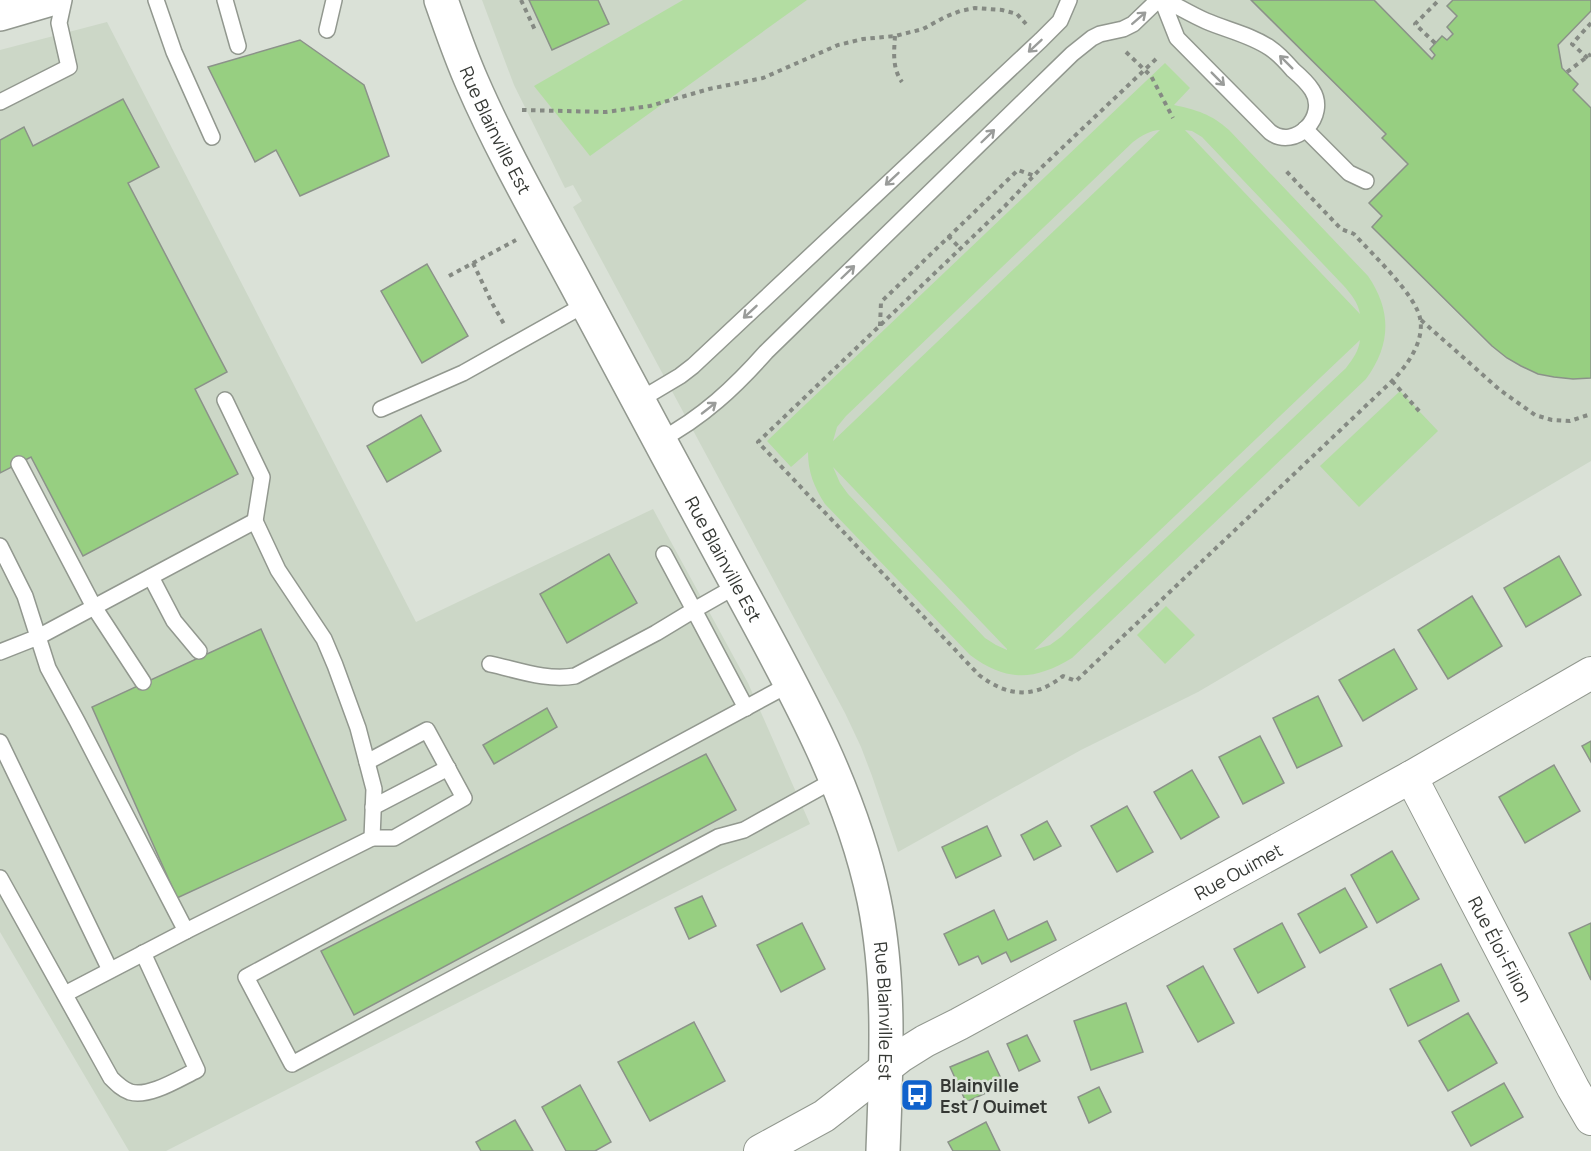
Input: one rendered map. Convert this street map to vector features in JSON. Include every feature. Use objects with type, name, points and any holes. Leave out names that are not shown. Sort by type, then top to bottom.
[{"type":"street","points":[[0,14],[48,0]]},
{"type":"street","name":"Rue Blainville Est","points":[[441,0],[466,67],[492,126],[738,585],[813,728],[836,779],[864,861],[874,902],[884,964],[887,1028],[883,1151]]},
{"type":"street","name":"Rue Ouimet","points":[[760,1151],[824,1116],[886,1067],[925,1041],[1411,777],[1591,673]]},
{"type":"street","name":"Rue Éloi-Filion","points":[[1411,777],[1582,1083],[1591,1119]]},
{"type":"lane","points":[[0,102],[69,67],[59,23],[64,0]]},
{"type":"lane","points":[[156,0],[174,52],[212,137]]},
{"type":"lane","points":[[225,0],[238,46]]},
{"type":"lane","points":[[327,30],[334,0]]},
{"type":"lane","points":[[638,401],[680,376],[789,276],[1041,40],[1064,15],[1069,0]]},
{"type":"lane","points":[[1162,0],[1207,21],[1252,38],[1275,52],[1302,78],[1316,97],[1316,115],[1305,129],[1290,138],[1283,138],[1270,132],[1177,38],[1162,0]]},
{"type":"lane","points":[[660,440],[693,421],[740,381],[766,352],[1072,54],[1100,34],[1123,29],[1133,24],[1162,0]]},
{"type":"lane","points":[[1305,129],[1349,173],[1366,181]]},
{"type":"lane","points":[[381,409],[463,373],[586,304]]},
{"type":"lane","points":[[225,400],[262,477],[255,521],[278,570],[324,639],[358,728],[374,789],[372,838]]},
{"type":"lane","points":[[18,464],[94,607],[142,682]]},
{"type":"lane","points":[[0,652],[38,637],[255,521]]},
{"type":"lane","points":[[0,546],[25,596],[48,668],[186,931]]},
{"type":"lane","points":[[664,554],[746,708]]},
{"type":"lane","points":[[151,577],[174,621],[199,651]]},
{"type":"lane","points":[[490,664],[547,677],[575,676],[647,638],[738,585]]},
{"type":"lane","points":[[790,684],[246,977],[292,1064],[708,842],[744,830],[836,779]]},
{"type":"lane","points":[[65,994],[372,838],[394,838],[464,798],[427,730],[367,762]]},
{"type":"lane","points":[[0,742],[110,970]]},
{"type":"lane","points":[[373,807],[448,768]]},
{"type":"lane","points":[[0,878],[111,1078],[120,1087],[132,1093],[144,1093],[197,1070],[143,953]]},
{"type":"path","points":[[522,0],[535,30]]},
{"type":"path","points":[[1435,43],[1415,24],[1439,0]]},
{"type":"path","points":[[522,110],[606,112],[650,106],[709,88],[763,78],[838,45],[923,29],[960,11],[975,8],[1002,10],[1017,15]]},
{"type":"path","points":[[1567,72],[1590,58],[1572,44],[1591,23]]},
{"type":"path","points":[[895,36],[894,58],[902,82]]},
{"type":"path","points":[[1123,49],[1150,76],[1173,118]]},
{"type":"path","points":[[1156,59],[758,442],[979,675],[1002,689],[1023,693],[1043,689],[1063,676],[1076,681],[1392,381],[1412,355],[1419,338],[1421,320]]},
{"type":"path","points":[[880,327],[880,302],[1018,170],[1035,176]]},
{"type":"path","points":[[1286,171],[1341,229],[1354,234],[1413,300],[1421,320],[1500,390],[1535,415],[1552,420],[1570,421],[1591,414]]},
{"type":"path","points":[[948,236],[961,249]]},
{"type":"path","points":[[449,276],[517,239]]},
{"type":"path","points":[[473,263],[492,303]]},
{"type":"path","points":[[1392,381],[1420,412]]},
{"type":"path","points":[[1161,600],[1167,606]]},
{"type":"shaded area","points":[[482,0],[1591,0],[1591,461],[1198,692],[1081,750],[898,852],[861,747],[845,713],[573,207],[582,201],[573,185],[565,188],[514,85]]},
{"type":"shaded area","points":[[107,22],[416,622],[653,509],[748,683],[810,824],[166,1151],[129,1151],[0,932],[0,50]]},
{"type":"green space","points":[[683,0],[807,0],[590,156],[534,86]]},
{"type":"green space","points":[[1165,63],[1190,88],[1174,105],[1203,113],[1229,130],[1368,276],[1376,289],[1385,315],[1384,341],[1366,379],[1072,658],[1058,666],[1033,674],[1008,674],[983,664],[970,655],[825,504],[812,479],[808,452],[791,467],[767,441]],"holes":[[[1160,130],[833,441],[837,427],[846,416],[1133,142]],[[1185,130],[1202,137],[1343,285],[1356,302],[1360,314]],[[1360,340],[1346,368],[1061,637],[1050,645],[1034,650]],[[833,467],[1007,650],[985,638],[840,483]]]},
{"type":"green space","points":[[1400,391],[1438,431],[1359,507],[1320,466]]},
{"type":"green space","points":[[1166,606],[1195,635],[1165,664],[1137,635]]},
{"type":"building","points":[[529,0],[598,0],[609,24],[552,50]]},
{"type":"building","points":[[1251,0],[1374,0],[1432,59],[1435,55],[1430,49],[1442,36],[1447,40],[1453,34],[1447,27],[1457,16],[1447,6],[1453,0],[1591,0],[1591,11],[1558,45],[1562,68],[1578,84],[1573,90],[1591,108],[1591,378],[1573,379],[1538,374],[1507,358],[1492,346],[1372,227],[1382,216],[1369,203],[1408,164],[1382,138],[1386,134]]},
{"type":"building","points":[[300,40],[364,85],[389,156],[300,196],[276,150],[255,162],[208,67]]},
{"type":"building","points":[[123,99],[159,167],[128,183],[227,372],[195,389],[238,474],[83,556],[31,457],[0,473],[0,140],[24,127],[33,146]]},
{"type":"building","points":[[427,264],[468,336],[422,363],[381,291]]},
{"type":"building","points":[[421,415],[441,451],[387,482],[367,446]]},
{"type":"building","points":[[609,554],[637,603],[567,643],[540,594]]},
{"type":"building","points":[[1559,556],[1581,595],[1526,627],[1504,588]]},
{"type":"building","points":[[1472,596],[1502,646],[1448,679],[1418,630]]},
{"type":"building","points":[[261,629],[346,820],[177,898],[92,707]]},
{"type":"building","points":[[1394,649],[1417,689],[1363,721],[1339,680]]},
{"type":"building","points":[[1318,696],[1342,746],[1297,768],[1273,718]]},
{"type":"building","points":[[547,708],[557,727],[494,764],[483,745]]},
{"type":"building","points":[[1260,736],[1284,783],[1243,804],[1219,757]]},
{"type":"building","points":[[1591,741],[1591,762],[1582,746]]},
{"type":"building","points":[[706,754],[736,810],[354,1015],[321,951]]},
{"type":"building","points":[[1554,765],[1580,811],[1525,843],[1499,797]]},
{"type":"building","points":[[1192,770],[1219,817],[1181,839],[1154,792]]},
{"type":"building","points":[[1127,806],[1153,852],[1117,872],[1091,826]]},
{"type":"building","points":[[1047,821],[1061,846],[1034,860],[1021,835]]},
{"type":"building","points":[[987,826],[1001,856],[956,878],[942,847]]},
{"type":"building","points":[[1392,851],[1419,899],[1377,923],[1351,875]]},
{"type":"building","points":[[1345,888],[1367,927],[1320,953],[1298,914]]},
{"type":"building","points":[[702,896],[716,926],[689,939],[675,908]]},
{"type":"building","points":[[994,910],[1008,940],[1047,921],[1056,940],[1011,962],[1006,952],[982,964],[978,956],[959,965],[944,934]]},
{"type":"building","points":[[802,923],[825,969],[781,992],[757,945]]},
{"type":"building","points":[[1282,923],[1305,967],[1258,993],[1234,949]]},
{"type":"building","points":[[1591,923],[1591,980],[1569,933]]},
{"type":"building","points":[[1441,964],[1459,1001],[1408,1026],[1390,989]]},
{"type":"building","points":[[1203,966],[1234,1023],[1198,1042],[1167,986]]},
{"type":"building","points":[[1126,1003],[1143,1052],[1091,1070],[1074,1021]]},
{"type":"building","points":[[1468,1013],[1497,1063],[1448,1091],[1419,1041]]},
{"type":"building","points":[[694,1022],[725,1081],[650,1121],[618,1062]]},
{"type":"building","points":[[1027,1035],[1040,1061],[1019,1071],[1007,1044]]},
{"type":"building","points":[[988,1051],[1004,1085],[966,1102],[950,1067]]},
{"type":"building","points":[[1504,1083],[1523,1117],[1471,1146],[1452,1112]]},
{"type":"building","points":[[580,1085],[611,1142],[595,1151],[566,1151],[542,1107]]},
{"type":"building","points":[[1099,1087],[1111,1112],[1089,1123],[1078,1097]]},
{"type":"building","points":[[515,1120],[533,1151],[481,1151],[476,1142]]},
{"type":"building","points":[[986,1122],[1000,1151],[953,1151],[948,1142]]},
{"type":"place","name":"Blainville Est / Ouimet","points":[[917,1095]]}]
